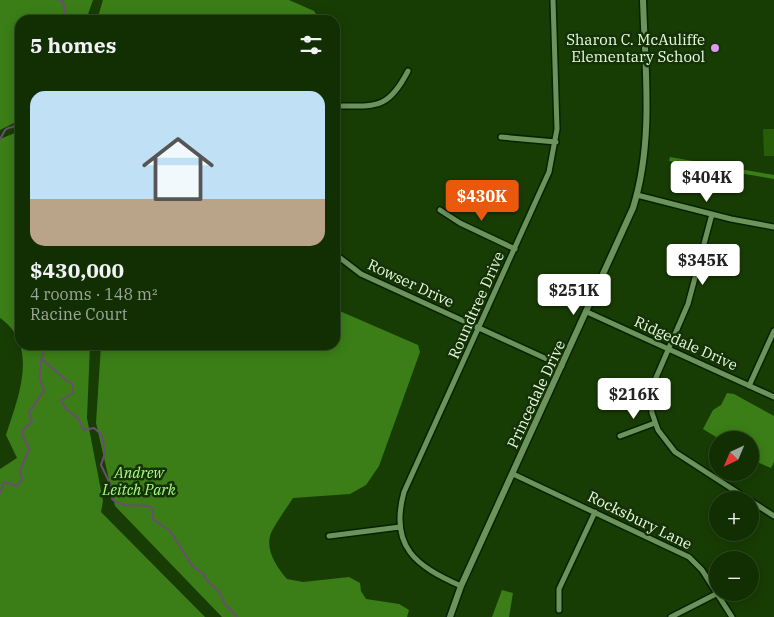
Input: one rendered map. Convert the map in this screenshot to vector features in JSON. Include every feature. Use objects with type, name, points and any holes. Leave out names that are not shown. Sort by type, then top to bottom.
[{"type":"street","name":"Roundtree Drive","points":[[461,586],[430,571],[417,561],[404,541],[400,527],[400,510],[404,492],[480,329],[549,172],[556,142],[553,0]]},
{"type":"street","name":"Princedale Drive","points":[[450,617],[461,586],[626,226],[637,195],[642,174],[646,140],[643,0]]},
{"type":"street","points":[[340,106],[366,106],[384,102],[396,92],[408,70]]},
{"type":"street","points":[[502,137],[556,142]]},
{"type":"street","points":[[637,195],[774,227]]},
{"type":"street","points":[[440,210],[460,223],[516,249]]},
{"type":"street","points":[[712,214],[688,304],[656,376],[652,391],[655,423],[663,439],[675,452],[774,516]]},
{"type":"street","name":"Rowser Drive","points":[[340,258],[362,274],[562,366]]},
{"type":"street","name":"Ridgedale Drive","points":[[587,312],[774,397]]},
{"type":"street","points":[[748,386],[774,331]]},
{"type":"street","points":[[620,436],[655,423]]},
{"type":"street","name":"Rocksbury Lane","points":[[513,474],[689,557],[702,570],[709,582]]},
{"type":"street","points":[[559,610],[559,589],[595,512]]},
{"type":"street","points":[[330,536],[400,527]]},
{"type":"street","points":[[671,617],[709,598]]},
{"type":"street","name":"Rocksbury Lane","points":[[721,601],[732,617]]},
{"type":"green space","points":[[0,0],[93,0],[88,15],[15,15],[15,122],[0,130]]},
{"type":"green space","points":[[103,0],[289,0],[314,11],[317,15],[98,15]]},
{"type":"green space","points":[[763,129],[774,129],[774,156],[764,156]]},
{"type":"green space","points":[[15,133],[15,335],[0,318],[0,139]]},
{"type":"green space","points":[[670,157],[774,175],[774,179],[669,161]]},
{"type":"green space","name":"Andrew Leitch Park","points":[[340,311],[418,345],[420,352],[379,466],[366,485],[350,494],[293,498],[271,532],[269,542],[276,565],[287,579],[303,582],[349,577],[360,583],[361,591],[366,599],[399,604],[409,610],[407,617],[222,617],[115,506],[96,423],[101,350],[340,350]]},
{"type":"green space","points":[[21,350],[90,350],[87,418],[103,501],[101,512],[205,617],[0,617],[0,469],[17,458],[6,435],[16,405],[22,373]]},
{"type":"green space","points":[[727,393],[734,394],[774,416],[774,462],[771,468],[759,463],[759,431],[709,431],[709,433],[703,429],[713,410],[721,405]]},
{"type":"green space","points":[[502,590],[513,593],[509,617],[492,617]]},
{"type":"waterway","points":[[59,0],[63,1],[66,15]]},
{"type":"waterway","points":[[0,139],[6,129],[15,124]]},
{"type":"waterway","points":[[0,493],[4,482],[17,486],[22,479],[20,471],[29,449],[22,434],[23,430],[32,421],[29,412],[44,391],[40,380],[44,350]]},
{"type":"waterway","points":[[43,360],[73,384],[73,393],[61,400],[66,409],[78,418],[84,430],[94,428],[102,435],[105,453],[101,465],[113,490],[112,499],[121,504],[149,506],[153,509],[153,519],[170,531],[193,567],[203,573],[208,582],[218,590],[225,604],[237,617]]},
{"type":"place","name":"Sharon C. McAuliffe Elementary School","points":[[715,48]]}]
